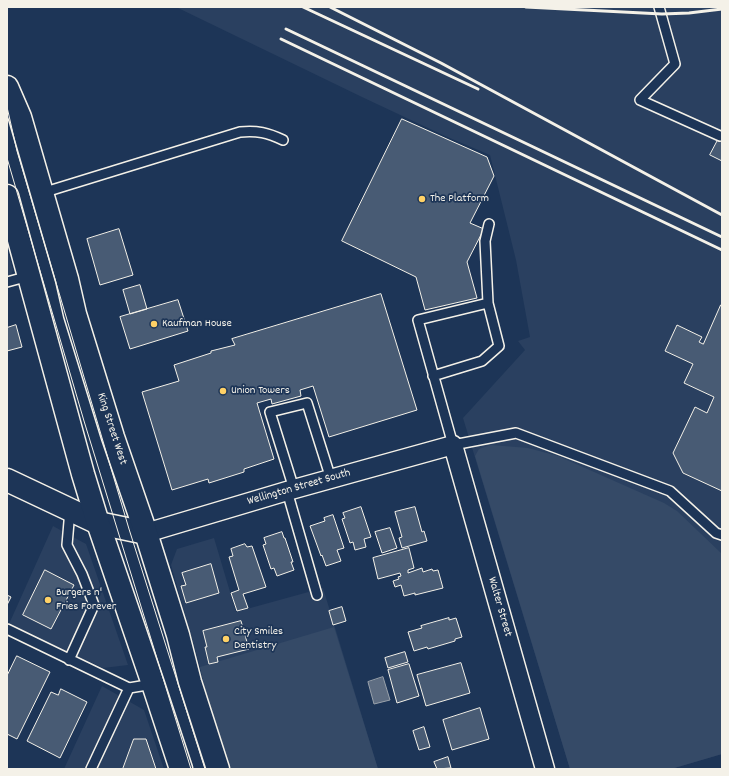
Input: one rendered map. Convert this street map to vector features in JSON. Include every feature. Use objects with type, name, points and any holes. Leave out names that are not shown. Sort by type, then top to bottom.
[{"type":"main road","name":"King Street West","points":[[7,88],[20,117],[67,279],[75,314],[113,437],[146,533],[178,634],[190,682],[218,769]]},
{"type":"main road","points":[[7,196],[83,474],[180,769]]},
{"type":"main road","points":[[7,480],[98,523],[146,533]]},
{"type":"street","name":"Wellington Street South","points":[[146,533],[290,490],[453,445]]},
{"type":"street","name":"Walter Street","points":[[453,445],[545,769]]},
{"type":"lane","points":[[659,7],[675,64],[640,100],[720,136]]},
{"type":"lane","points":[[42,193],[240,132],[249,131],[268,133],[283,140]]},
{"type":"lane","points":[[433,376],[482,361],[499,346],[488,303],[485,241],[489,224]]},
{"type":"lane","points":[[7,282],[29,276]]},
{"type":"lane","points":[[488,303],[418,320],[453,445],[516,433],[670,491],[716,533],[722,535]]},
{"type":"lane","points":[[317,595],[270,412],[307,402],[331,479]]},
{"type":"lane","points":[[70,510],[67,545],[82,574],[94,605],[70,660]]},
{"type":"lane","points":[[7,629],[129,688],[153,684]]},
{"type":"lane","points":[[91,769],[129,688]]},
{"type":"shaded area","points":[[176,7],[722,7],[722,754],[671,769],[570,769],[463,418],[525,350],[518,341],[530,337],[516,260],[490,155],[445,136],[362,97]]},
{"type":"shaded area","points":[[7,249],[13,270],[10,277],[7,277]]},
{"type":"shaded area","points":[[491,445],[528,448],[558,456],[664,503],[677,511],[722,554],[722,754],[671,769],[570,769],[475,456],[479,449]]},
{"type":"shaded area","points":[[53,526],[86,544],[128,665],[103,668],[9,624]]},
{"type":"shaded area","points":[[214,538],[236,612],[323,588],[378,769],[229,769],[205,690],[200,667],[171,565],[177,549]]},
{"type":"shaded area","points":[[334,627],[378,769],[230,769],[205,690],[200,667]]},
{"type":"shaded area","points":[[383,677],[390,700],[374,704],[368,682]]},
{"type":"shaded area","points":[[102,686],[144,710],[164,769],[64,769]]},
{"type":"building","name":"The Platform","points":[[402,119],[487,157],[494,176],[470,223],[484,229],[467,262],[477,298],[425,310],[416,277],[342,241]]},
{"type":"building","points":[[722,132],[722,161],[710,155]]},
{"type":"building","points":[[119,229],[133,275],[100,285],[87,239]]},
{"type":"building","points":[[140,285],[147,309],[130,314],[123,290]]},
{"type":"building","name":"Union Towers","points":[[381,294],[417,410],[329,437],[313,386],[300,390],[301,396],[272,404],[271,399],[257,403],[274,459],[244,469],[244,472],[209,483],[208,479],[172,490],[142,392],[179,381],[174,365],[211,353],[211,351],[235,345],[232,339]]},
{"type":"building","name":"Kaufman House","points":[[178,300],[188,331],[130,349],[120,317]]},
{"type":"building","points":[[721,305],[722,491],[683,473],[673,453],[695,407],[707,413],[714,397],[684,383],[693,364],[665,351],[677,325],[702,337],[699,342],[703,344]]},
{"type":"building","points":[[16,325],[22,347],[7,351],[7,328]]},
{"type":"building","points":[[361,507],[371,537],[364,539],[366,547],[355,550],[353,542],[350,543],[342,519],[345,518],[343,513]]},
{"type":"building","points":[[415,507],[422,532],[424,531],[427,541],[402,548],[399,538],[402,537],[395,512]]},
{"type":"building","points":[[333,515],[344,548],[337,550],[341,561],[326,566],[310,526],[325,521],[324,518]]},
{"type":"building","points":[[390,528],[397,548],[382,553],[375,532]]},
{"type":"building","points":[[282,532],[293,562],[291,562],[294,570],[277,576],[274,568],[271,569],[263,545],[266,544],[264,538]]},
{"type":"building","points":[[245,544],[247,547],[252,546],[266,587],[243,594],[248,608],[237,611],[231,593],[239,590],[229,557],[233,556],[231,549]]},
{"type":"building","points":[[409,548],[414,568],[408,570],[408,573],[422,568],[423,572],[432,569],[433,571],[438,570],[443,588],[415,595],[415,593],[404,596],[401,585],[395,587],[393,581],[399,579],[398,577],[401,576],[400,573],[378,579],[373,558]]},
{"type":"building","points":[[211,564],[219,593],[186,603],[181,586],[186,585],[182,573]]},
{"type":"building","name":"Burgers n' Fries Forever","points":[[45,570],[74,585],[51,629],[23,615]]},
{"type":"building","points":[[7,595],[11,597],[7,605]]},
{"type":"building","points":[[342,607],[346,621],[333,625],[329,611]]},
{"type":"building","points":[[449,618],[449,620],[456,618],[462,637],[455,639],[455,641],[428,649],[427,647],[414,651],[408,632],[422,628],[421,626]]},
{"type":"building","name":"City Smiles Dentistry","points":[[241,621],[249,649],[217,657],[218,662],[209,664],[203,631]]},
{"type":"building","points":[[405,652],[408,662],[388,668],[385,658]]},
{"type":"building","points":[[17,656],[50,672],[17,739],[7,734],[7,676]]},
{"type":"building","points":[[461,663],[470,693],[426,706],[417,675]]},
{"type":"building","points":[[409,664],[419,696],[397,703],[388,670]]},
{"type":"building","points":[[61,689],[87,702],[60,758],[27,741],[51,692],[58,695]]},
{"type":"building","points":[[480,708],[489,739],[452,750],[443,720]]},
{"type":"building","points":[[424,727],[430,747],[419,750],[413,731]]},
{"type":"building","points":[[134,739],[146,739],[156,769],[123,769]]},
{"type":"building","points":[[448,757],[451,768],[437,769],[434,762]]},
{"type":"tram line","points":[[7,107],[17,151],[129,529],[205,769]]},
{"type":"tram line","points":[[7,158],[84,421],[191,769]]},
{"type":"railway","points":[[303,7],[478,89]]},
{"type":"railway","points":[[330,7],[441,63],[722,215]]},
{"type":"railway","points":[[526,7],[662,14],[689,13],[722,9]]},
{"type":"railway","points":[[286,29],[722,237]]},
{"type":"railway","points":[[281,39],[722,250]]},
{"type":"place","name":"The Platform","points":[[422,199]]},
{"type":"place","name":"Kaufman House","points":[[154,324]]},
{"type":"place","name":"Union Towers","points":[[223,391]]},
{"type":"place","name":"Burgers n' Fries Forever","points":[[48,600]]},
{"type":"place","name":"City Smiles Dentistry","points":[[226,639]]}]
